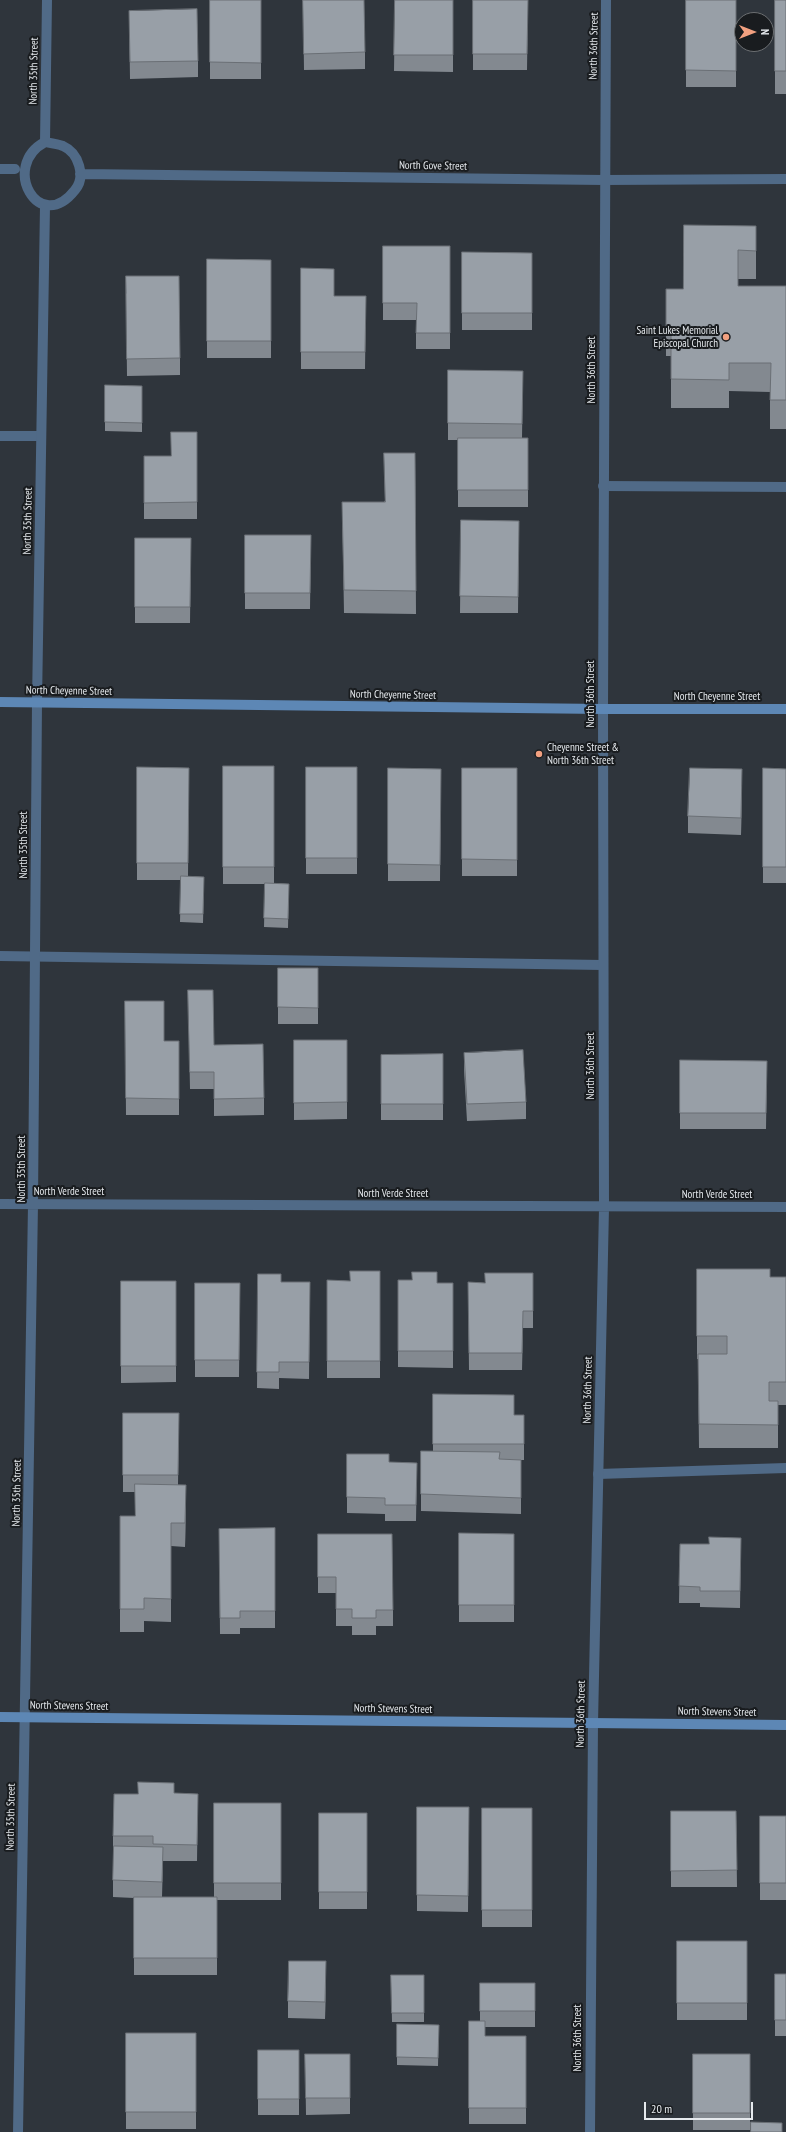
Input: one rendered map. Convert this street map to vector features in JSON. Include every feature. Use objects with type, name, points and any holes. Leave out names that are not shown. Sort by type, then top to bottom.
[{"type":"street","name":"North 35th Street","points":[[45,142],[47,0]]},
{"type":"street","name":"North 36th Street","points":[[590,2132],[593,1723],[604,1208],[602,710],[606,0]]},
{"type":"street","points":[[45,142],[64,146],[72,152],[78,160],[80,174],[79,185],[74,192],[55,205],[45,206],[22,195],[17,187],[15,169],[19,158],[34,146],[45,142]]},
{"type":"street","points":[[0,169],[15,169]]},
{"type":"street","name":"North Gove Street","points":[[80,174],[604,180],[786,179]]},
{"type":"street","name":"North 35th Street","points":[[18,2132],[33,1204],[37,702],[45,206]]},
{"type":"street","points":[[0,436],[41,436]]},
{"type":"street","points":[[603,486],[786,487]]},
{"type":"street","name":"North Cheyenne Street","points":[[0,702],[602,710],[786,709]]},
{"type":"street","points":[[0,956],[603,965]]},
{"type":"street","name":"North Verde Street","points":[[0,1204],[604,1208],[786,1207]]},
{"type":"street","points":[[598,1474],[786,1468]]},
{"type":"street","name":"North Stevens Street","points":[[0,1717],[786,1725]]},
{"type":"building","points":[[210,0],[261,0],[261,63],[210,62]]},
{"type":"building","points":[[303,0],[364,0],[365,52],[304,54]]},
{"type":"building","points":[[395,0],[453,0],[453,55],[394,55]]},
{"type":"building","points":[[473,0],[528,0],[527,54],[473,54]]},
{"type":"building","points":[[686,0],[736,0],[736,12],[734,12],[734,52],[736,52],[736,71],[686,70]]},
{"type":"building","points":[[775,0],[786,0],[786,71],[775,71]]},
{"type":"building","points":[[197,9],[198,61],[130,62],[129,11]]},
{"type":"building","name":"Saint Lukes Memorial Episcopal Church","points":[[684,225],[756,226],[756,251],[738,250],[738,286],[786,286],[786,400],[770,400],[771,363],[729,363],[729,380],[671,379],[671,328],[666,328],[666,289],[683,289]]},
{"type":"building","points":[[383,246],[450,246],[450,333],[416,333],[417,303],[383,303]]},
{"type":"building","points":[[462,252],[532,253],[532,313],[462,313]]},
{"type":"building","points":[[207,259],[271,260],[271,341],[207,341]]},
{"type":"building","points":[[301,268],[334,269],[334,296],[366,296],[365,352],[301,352]]},
{"type":"building","points":[[126,276],[179,276],[180,358],[127,359]]},
{"type":"building","points":[[448,370],[523,371],[522,424],[448,423]]},
{"type":"building","points":[[105,385],[142,386],[142,423],[105,422]]},
{"type":"building","points":[[171,432],[197,432],[197,502],[144,503],[144,456],[171,456]]},
{"type":"building","points":[[458,438],[528,438],[528,490],[458,490]]},
{"type":"building","points":[[384,453],[415,453],[416,591],[344,590],[342,502],[385,502]]},
{"type":"building","points":[[461,520],[519,521],[518,597],[460,596]]},
{"type":"building","points":[[245,535],[311,535],[310,593],[245,593]]},
{"type":"building","points":[[135,538],[191,538],[190,607],[135,607]]},
{"type":"building","points":[[223,766],[274,766],[274,867],[223,867]]},
{"type":"building","points":[[137,767],[189,768],[188,863],[137,863]]},
{"type":"building","points":[[306,767],[357,767],[357,858],[306,858]]},
{"type":"building","points":[[388,768],[441,769],[440,865],[388,864]]},
{"type":"building","points":[[462,768],[517,768],[517,860],[462,859]]},
{"type":"building","points":[[690,768],[742,769],[741,818],[688,816]]},
{"type":"building","points":[[763,768],[786,769],[786,867],[763,867]]},
{"type":"building","points":[[181,876],[204,877],[203,914],[180,914]]},
{"type":"building","points":[[265,883],[289,884],[288,919],[264,918]]},
{"type":"building","points":[[278,968],[318,968],[318,1008],[278,1007]]},
{"type":"building","points":[[188,990],[213,990],[214,1045],[263,1044],[264,1098],[214,1099],[214,1072],[190,1072]]},
{"type":"building","points":[[125,1001],[164,1001],[164,1041],[179,1041],[179,1099],[126,1098]]},
{"type":"building","points":[[294,1040],[347,1040],[347,1102],[294,1103]]},
{"type":"building","points":[[523,1050],[526,1102],[467,1104],[464,1053]]},
{"type":"building","points":[[443,1054],[443,1104],[381,1104],[381,1055]]},
{"type":"building","points":[[680,1060],[767,1061],[766,1113],[680,1113]]},
{"type":"building","points":[[697,1269],[770,1269],[770,1277],[786,1277],[786,1382],[769,1382],[769,1401],[778,1401],[778,1425],[699,1424],[698,1354],[727,1354],[727,1336],[697,1336]]},
{"type":"building","points":[[350,1271],[380,1271],[380,1361],[327,1361],[327,1280],[350,1281]]},
{"type":"building","points":[[412,1272],[437,1272],[437,1283],[453,1283],[453,1351],[398,1351],[398,1280],[412,1280]]},
{"type":"building","points":[[485,1273],[533,1273],[533,1311],[523,1311],[522,1353],[469,1353],[468,1282],[485,1283]]},
{"type":"building","points":[[258,1274],[281,1274],[281,1282],[310,1282],[309,1362],[279,1362],[279,1372],[257,1372]]},
{"type":"building","points":[[121,1281],[176,1281],[176,1366],[121,1366]]},
{"type":"building","points":[[195,1283],[240,1283],[239,1360],[195,1360]]},
{"type":"building","points":[[433,1394],[514,1395],[514,1415],[524,1415],[524,1444],[433,1444]]},
{"type":"building","points":[[123,1413],[179,1413],[178,1475],[123,1475]]},
{"type":"building","points":[[421,1451],[500,1452],[499,1459],[521,1460],[521,1498],[421,1494]]},
{"type":"building","points":[[347,1454],[389,1454],[389,1462],[417,1463],[416,1505],[385,1505],[385,1498],[347,1497]]},
{"type":"building","points":[[135,1484],[186,1485],[185,1523],[171,1523],[171,1599],[144,1598],[144,1609],[120,1609],[120,1516],[135,1516]]},
{"type":"building","points":[[275,1528],[275,1611],[240,1611],[240,1618],[220,1618],[219,1529]]},
{"type":"building","points":[[459,1533],[514,1534],[514,1605],[459,1605]]},
{"type":"building","points":[[318,1534],[392,1534],[393,1610],[376,1610],[376,1618],[352,1618],[352,1609],[336,1609],[336,1577],[318,1577]]},
{"type":"building","points":[[709,1537],[741,1538],[740,1591],[700,1591],[700,1587],[679,1586],[680,1544],[709,1544]]},
{"type":"building","points":[[138,1782],[174,1783],[174,1793],[198,1794],[197,1845],[153,1844],[153,1836],[113,1836],[114,1794],[138,1794]]},
{"type":"building","points":[[214,1803],[281,1803],[281,1883],[214,1883]]},
{"type":"building","points":[[417,1807],[469,1807],[468,1896],[417,1895]]},
{"type":"building","points":[[482,1808],[532,1808],[532,1910],[482,1910]]},
{"type":"building","points":[[671,1811],[736,1811],[737,1870],[671,1871]]},
{"type":"building","points":[[319,1813],[367,1813],[367,1892],[319,1892]]},
{"type":"building","points":[[760,1816],[786,1816],[786,1883],[760,1883]]},
{"type":"building","points":[[114,1846],[163,1847],[162,1882],[113,1880]]},
{"type":"building","points":[[134,1897],[217,1897],[217,1958],[134,1958]]},
{"type":"building","points":[[677,1941],[747,1941],[747,2003],[677,2003]]},
{"type":"building","points":[[289,1961],[326,1961],[325,2002],[288,2001]]},
{"type":"building","points":[[775,1974],[786,1974],[786,2020],[775,2020]]},
{"type":"building","points":[[391,1975],[424,1975],[424,2013],[392,2013]]},
{"type":"building","points":[[480,1983],[535,1983],[535,2011],[480,2011]]},
{"type":"building","points":[[469,2021],[485,2021],[485,2036],[526,2036],[526,2108],[469,2108]]},
{"type":"building","points":[[397,2024],[439,2025],[438,2058],[397,2057]]},
{"type":"building","points":[[126,2033],[196,2033],[196,2112],[126,2112]]},
{"type":"building","points":[[258,2050],[299,2050],[299,2099],[258,2099]]},
{"type":"building","points":[[305,2054],[350,2054],[350,2098],[306,2098]]},
{"type":"building","points":[[693,2054],[750,2054],[750,2113],[693,2113]]},
{"type":"building","points":[[751,2122],[782,2123],[782,2132],[751,2132]]},
{"type":"place","name":"Saint Lukes Memorial Episcopal Church","points":[[726,337]]},
{"type":"place","name":"Cheyenne Street & North 36th Street","points":[[539,754]]}]
